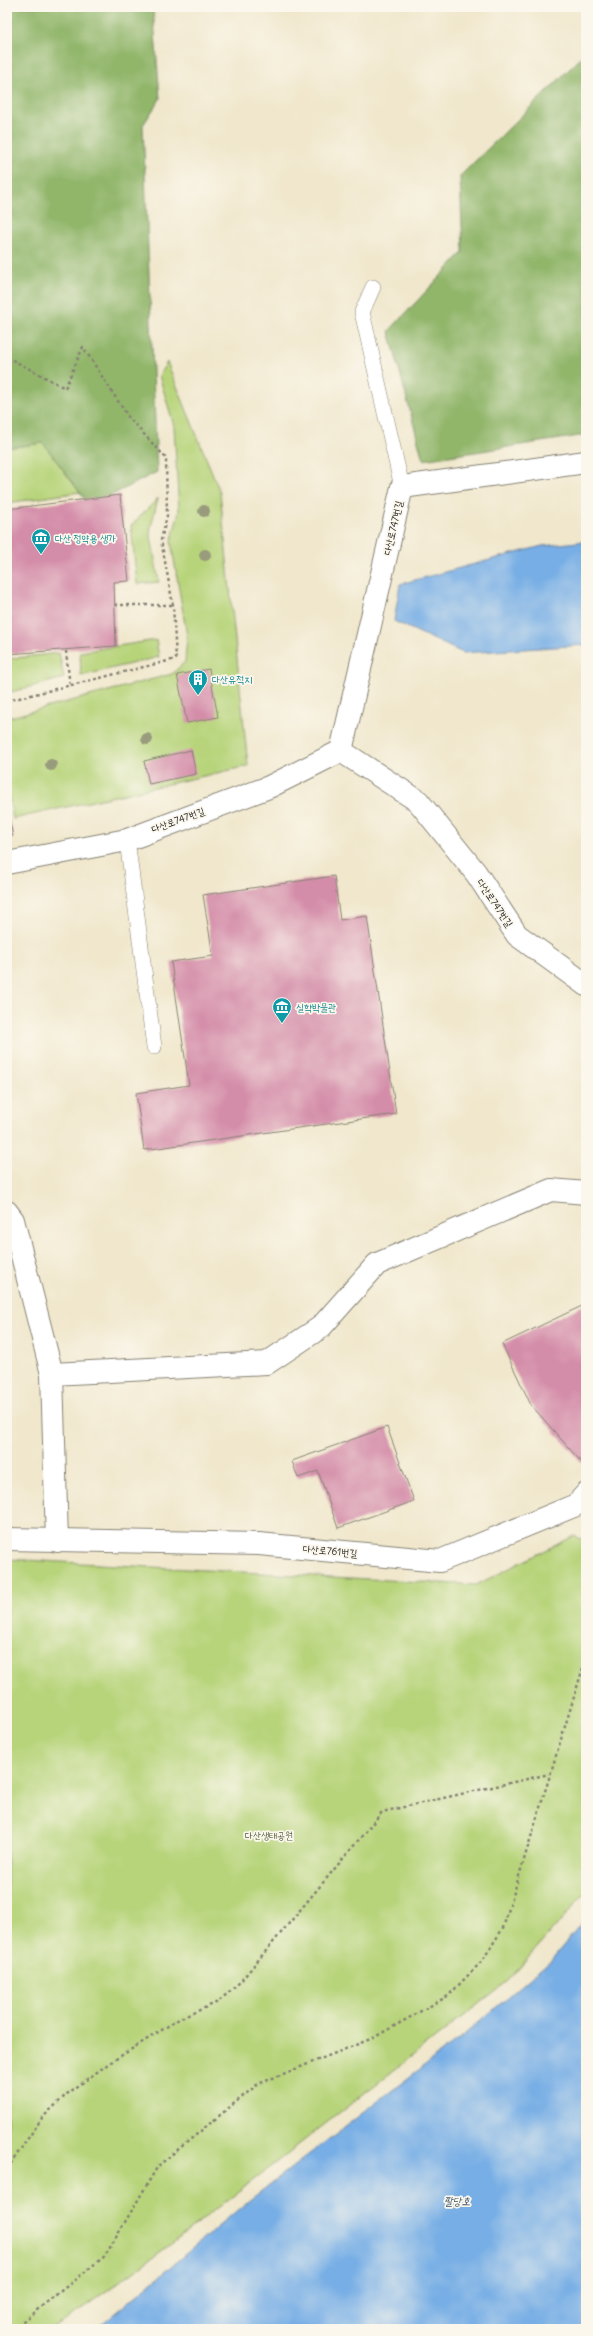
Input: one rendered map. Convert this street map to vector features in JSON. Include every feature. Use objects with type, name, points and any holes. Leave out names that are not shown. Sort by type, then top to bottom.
[{"type":"street","name":"다산로747번길","points":[[341,751],[402,487],[586,462]]},
{"type":"street","name":"다산로747번길","points":[[7,863],[127,840],[269,787],[341,751]]},
{"type":"street","name":"다산로747번길","points":[[341,751],[418,801],[476,874],[517,935],[586,985]]},
{"type":"street","points":[[52,1374],[267,1363],[321,1327],[377,1264],[551,1190],[586,1192]]},
{"type":"street","points":[[7,1212],[13,1220],[52,1374],[57,1540]]},
{"type":"street","name":"다산로761번길","points":[[7,1539],[259,1544],[440,1561],[576,1505],[586,1494]]},
{"type":"lane","points":[[373,287],[362,312],[402,487]]},
{"type":"lane","points":[[127,840],[154,1046]]},
{"type":"path","points":[[7,357],[65,388],[83,347],[129,418],[166,458],[167,516],[161,540],[173,605],[176,659],[7,701]]},
{"type":"path","points":[[115,605],[173,605]]},
{"type":"path","points":[[66,651],[70,686]]},
{"type":"path","points":[[13,2329],[105,2256],[158,2166],[258,2084],[373,2038],[448,1996],[482,1961],[503,1928],[549,1774],[586,1658]]},
{"type":"path","points":[[7,2169],[42,2118],[67,2094],[108,2064],[179,2019],[218,2002],[240,1982],[382,1812],[549,1774]]},
{"type":"green space","points":[[7,7],[153,7],[160,99],[143,125],[157,472],[90,506],[43,443],[7,448]]},
{"type":"green space","points":[[586,53],[586,435],[423,460],[389,331],[463,252],[460,176]]},
{"type":"green space","points":[[167,362],[220,492],[248,766],[13,819],[7,786],[7,718],[172,674],[185,662],[187,636],[171,542],[179,512],[174,426],[159,375]]},
{"type":"green space","points":[[43,443],[80,492],[7,503],[7,448]]},
{"type":"green space","points":[[158,498],[150,531],[159,582],[137,584],[131,526]]},
{"type":"green space","points":[[156,640],[159,657],[81,676],[80,652]]},
{"type":"green space","points":[[59,653],[64,678],[7,693],[7,659]]},
{"type":"green space","name":"다산생태공원","points":[[574,1536],[586,1541],[586,1892],[508,1981],[178,2239],[54,2329],[7,2329],[7,1559],[476,1585]]},
{"type":"water","points":[[586,541],[586,645],[463,653],[394,621],[400,584],[542,546]]},
{"type":"water","name":"팔당호","points":[[586,1919],[586,2329],[97,2329],[247,2202],[464,2035],[551,1960]]},
{"type":"building","points":[[120,495],[129,581],[114,582],[116,646],[7,654],[7,509]]},
{"type":"building","name":"다산유적지","points":[[209,669],[218,717],[187,723],[177,675]]},
{"type":"building","points":[[191,750],[196,774],[149,784],[144,761]]},
{"type":"building","points":[[7,810],[13,836],[7,838]]},
{"type":"building","name":"실학박물관","points":[[334,876],[340,920],[367,916],[396,1114],[144,1150],[136,1093],[189,1085],[171,962],[213,956],[203,895]]},
{"type":"building","points":[[586,1304],[586,1462],[583,1464],[531,1405],[502,1344]]},
{"type":"building","points":[[387,1427],[414,1501],[338,1528],[318,1471],[298,1478],[292,1461]]},
{"type":"place","name":"다산 정약용 생가","points":[[41,555]]},
{"type":"place","name":"다산유적지","points":[[198,696]]},
{"type":"place","name":"실학박물관","points":[[282,1024]]}]
